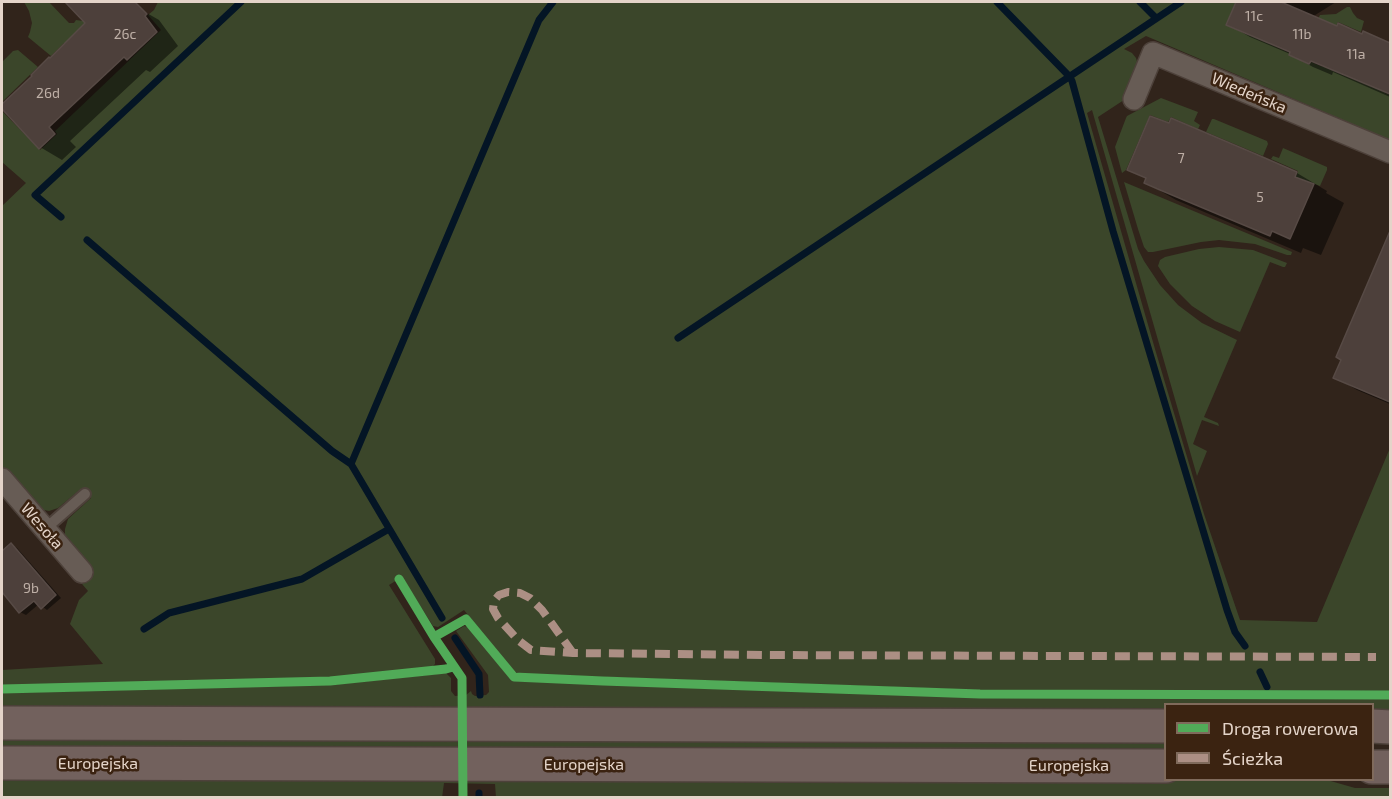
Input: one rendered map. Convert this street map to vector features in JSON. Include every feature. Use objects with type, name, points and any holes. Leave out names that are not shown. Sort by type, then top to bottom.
[{"type":"main road","points":[[2,723],[1164,726]]},
{"type":"main road","points":[[1374,726],[1390,727]]},
{"type":"main road","name":"Europejska","points":[[2,763],[1164,766]]},
{"type":"main road","points":[[1374,767],[1390,767]]},
{"type":"street","name":"Wiedeńska","points":[[1134,99],[1153,53],[1390,152]]},
{"type":"street","name":"Wesoła","points":[[2,479],[82,572]]},
{"type":"lane","points":[[45,529],[85,494]]},
{"type":"green space","points":[[24,2],[49,2],[69,23],[74,23],[76,20],[83,21],[93,32],[67,46],[64,43],[51,56],[28,37],[32,23]]},
{"type":"green space","points":[[158,2],[1236,2],[1226,25],[1267,40],[1267,43],[1309,64],[1311,62],[1323,67],[1325,62],[1341,69],[1339,73],[1360,82],[1362,78],[1387,88],[1385,93],[1390,95],[1390,140],[1146,36],[1124,49],[1132,53],[1138,65],[1127,98],[1098,117],[1138,249],[1160,285],[1178,305],[1202,323],[1237,340],[1204,417],[1218,423],[1219,426],[1202,420],[1193,444],[1207,451],[1197,476],[1092,110],[1087,113],[1204,514],[1240,620],[1317,622],[1390,448],[1390,692],[979,690],[521,674],[513,671],[464,610],[438,627],[433,626],[402,577],[389,585],[435,659],[435,664],[431,668],[329,678],[2,686],[2,670],[103,664],[70,624],[79,600],[88,591],[77,578],[65,537],[65,529],[68,519],[91,498],[82,488],[58,508],[49,511],[39,509],[2,468],[2,206],[26,183],[2,162],[2,111],[40,150],[57,134],[55,131],[161,30],[148,15]]},
{"type":"green space","points":[[1350,7],[1357,18],[1364,21],[1361,32],[1338,22],[1336,26],[1318,19],[1320,15],[1336,14]]},
{"type":"green space","points":[[18,50],[38,67],[2,102],[2,62],[13,51]]},
{"type":"green space","points":[[1161,98],[1198,112],[1194,121],[1200,125],[1198,129],[1171,117],[1168,122],[1150,115],[1126,170],[1122,173],[1115,147],[1127,116]]},
{"type":"green space","points":[[1212,119],[1267,141],[1263,156],[1206,132]]},
{"type":"green space","points":[[1283,148],[1327,167],[1320,186],[1296,177],[1298,171],[1271,159],[1273,156],[1279,158]]},
{"type":"green space","points":[[1124,182],[1292,252],[1291,255],[1255,244],[1219,240],[1148,252],[1144,247]]},
{"type":"green space","points":[[1219,247],[1253,250],[1287,263],[1283,267],[1270,262],[1240,332],[1215,321],[1192,306],[1170,284],[1158,266],[1160,260],[1165,257]]},
{"type":"green space","points":[[464,626],[471,628],[507,675],[517,681],[979,697],[1390,698],[1390,713],[1374,713],[1374,703],[1164,703],[1164,713],[2,710],[2,693],[329,685],[446,673],[451,678],[451,691],[455,696],[466,695],[471,691],[475,696],[486,695],[489,692],[488,675],[456,631]]},
{"type":"green space","points":[[2,735],[1164,738],[1164,753],[2,750]]},
{"type":"green space","points":[[2,776],[1164,780],[1330,781],[1355,788],[1390,788],[1390,797],[496,798],[495,784],[444,783],[442,798],[2,798]]},
{"type":"building","points":[[65,2],[135,2],[147,14],[145,16],[157,32],[127,60],[124,57],[49,127],[55,134],[39,149],[2,109],[2,104],[85,23]]},
{"type":"building","points":[[1236,2],[1281,2],[1337,26],[1338,23],[1362,34],[1363,31],[1390,43],[1390,94],[1311,61],[1309,64],[1289,55],[1290,52],[1226,25]]},
{"type":"building","points":[[1150,116],[1169,123],[1171,118],[1297,172],[1295,177],[1314,184],[1290,239],[1272,231],[1270,236],[1160,190],[1144,183],[1146,178],[1127,170]]},
{"type":"building","points":[[1390,231],[1390,402],[1333,378],[1341,360],[1336,357]]},
{"type":"building","points":[[11,543],[56,595],[41,609],[34,601],[19,613],[2,592],[2,551]]},
{"type":"waterway","points":[[61,217],[35,195],[241,2]]},
{"type":"waterway","points":[[351,464],[539,20],[553,2]]},
{"type":"waterway","points":[[997,2],[1072,81],[1113,231],[1227,610],[1235,632],[1245,646]]},
{"type":"waterway","points":[[1140,2],[1156,18]]},
{"type":"waterway","points":[[678,338],[1181,2]]},
{"type":"waterway","points":[[87,240],[332,451],[351,464],[442,618]]},
{"type":"waterway","points":[[144,629],[169,613],[302,579],[389,529]]},
{"type":"waterway","points":[[455,638],[479,674],[480,695]]},
{"type":"waterway","points":[[1260,672],[1267,687]]},
{"type":"waterway","points":[[479,793],[479,798]]},
{"type":"marked path","points":[[573,653],[542,610],[530,598],[520,593],[508,592],[499,595],[494,601],[493,609],[498,618],[518,640],[531,650],[573,653],[1376,657]]},
{"type":"cycle path","points":[[399,579],[462,678],[463,798]]},
{"type":"cycle path","points":[[434,637],[466,619],[514,677],[980,694],[1390,695]]},
{"type":"cycle path","points":[[2,689],[330,681],[453,667]]}]
